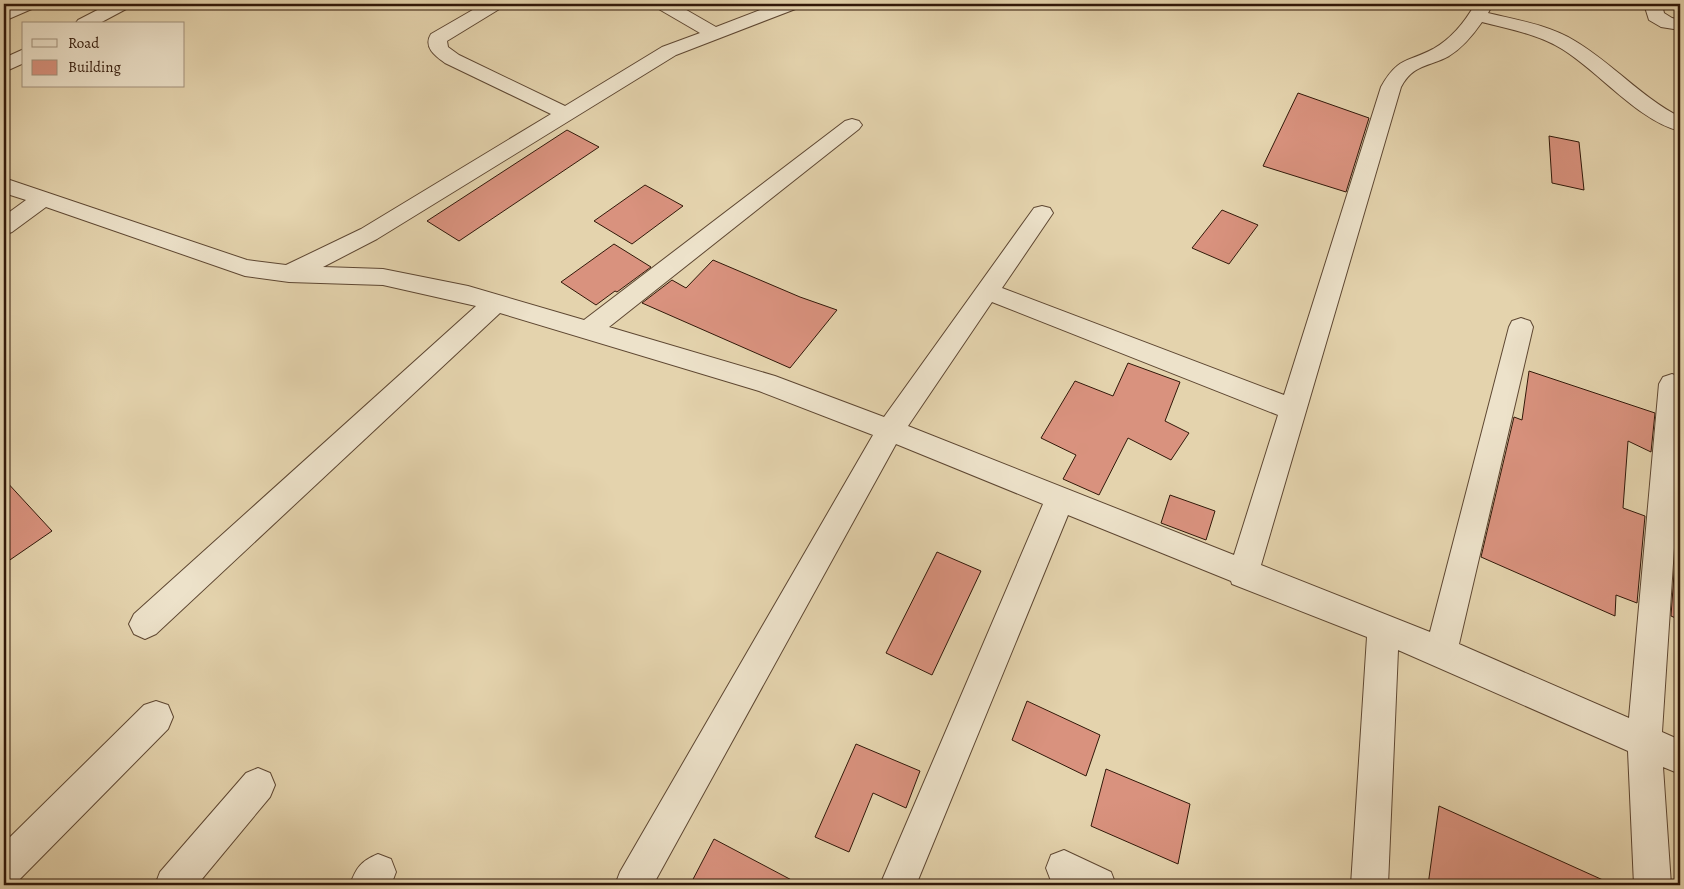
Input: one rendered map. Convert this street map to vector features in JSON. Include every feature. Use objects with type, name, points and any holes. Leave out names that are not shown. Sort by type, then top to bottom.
[{"type":"street","points":[[4,16],[28,4]]},
{"type":"street","points":[[88,22],[122,4]]},
{"type":"street","points":[[495,4],[438,38],[436,44],[439,50],[452,59],[566,114]]},
{"type":"street","points":[[663,4],[716,34]]},
{"type":"street","points":[[289,274],[368,234],[669,51],[792,4]]},
{"type":"street","points":[[1653,4],[1655,16],[1659,20],[1680,25]]},
{"type":"street","points":[[1243,574],[1395,80],[1402,69],[1408,64],[1439,54],[1447,49],[1481,10],[1569,44],[1648,106],[1680,125]]},
{"type":"street","points":[[4,66],[22,57]]},
{"type":"street","points":[[586,331],[852,125]]},
{"type":"street","points":[[4,185],[245,268],[289,274],[383,277],[441,289],[766,383],[890,430],[1440,652],[1680,757]]},
{"type":"street","points":[[4,227],[43,199]]},
{"type":"street","points":[[633,885],[890,430],[1042,213]]},
{"type":"street","points":[[987,291],[1293,410]]},
{"type":"street","points":[[145,624],[494,304]]},
{"type":"street","points":[[1440,652],[1521,327]]},
{"type":"street","points":[[1653,885],[1644,741],[1672,384]]},
{"type":"street","points":[[898,885],[1060,499]]},
{"type":"street","points":[[1369,885],[1383,630]]},
{"type":"street","points":[[4,869],[156,717]]},
{"type":"street","points":[[173,885],[258,785]]},
{"type":"street","points":[[1064,868],[1098,885]]},
{"type":"building","points":[[1298,93],[1369,118],[1346,192],[1263,166]]},
{"type":"building","points":[[567,130],[599,147],[459,241],[427,221]]},
{"type":"building","points":[[1549,136],[1579,142],[1584,190],[1552,183]]},
{"type":"building","points":[[645,185],[683,206],[632,244],[594,221]]},
{"type":"building","points":[[1222,210],[1258,225],[1229,264],[1192,248]]},
{"type":"building","points":[[614,244],[651,267],[596,305],[561,282]]},
{"type":"building","points":[[713,260],[800,297],[837,310],[790,368],[642,303],[672,280],[686,288]]},
{"type":"building","points":[[1128,363],[1180,382],[1165,421],[1189,433],[1171,460],[1128,438],[1099,495],[1063,479],[1076,455],[1041,438],[1075,381],[1113,396]]},
{"type":"building","points":[[1529,371],[1655,413],[1651,452],[1628,441],[1623,508],[1645,516],[1637,603],[1616,595],[1615,616],[1481,557],[1514,417],[1522,420]]},
{"type":"building","points":[[4,479],[52,531],[4,564]]},
{"type":"building","points":[[1170,495],[1215,511],[1206,540],[1161,523]]},
{"type":"building","points":[[1676,546],[1680,548],[1680,620],[1671,616]]},
{"type":"building","points":[[937,552],[981,571],[932,675],[886,653]]},
{"type":"building","points":[[1027,701],[1100,735],[1086,776],[1012,740]]},
{"type":"building","points":[[856,744],[920,771],[906,808],[873,793],[849,852],[815,837]]},
{"type":"building","points":[[1106,769],[1190,804],[1178,864],[1091,826]]},
{"type":"building","points":[[1439,806],[1614,885],[1428,885]]},
{"type":"building","points":[[714,839],[801,885],[690,885]]}]
